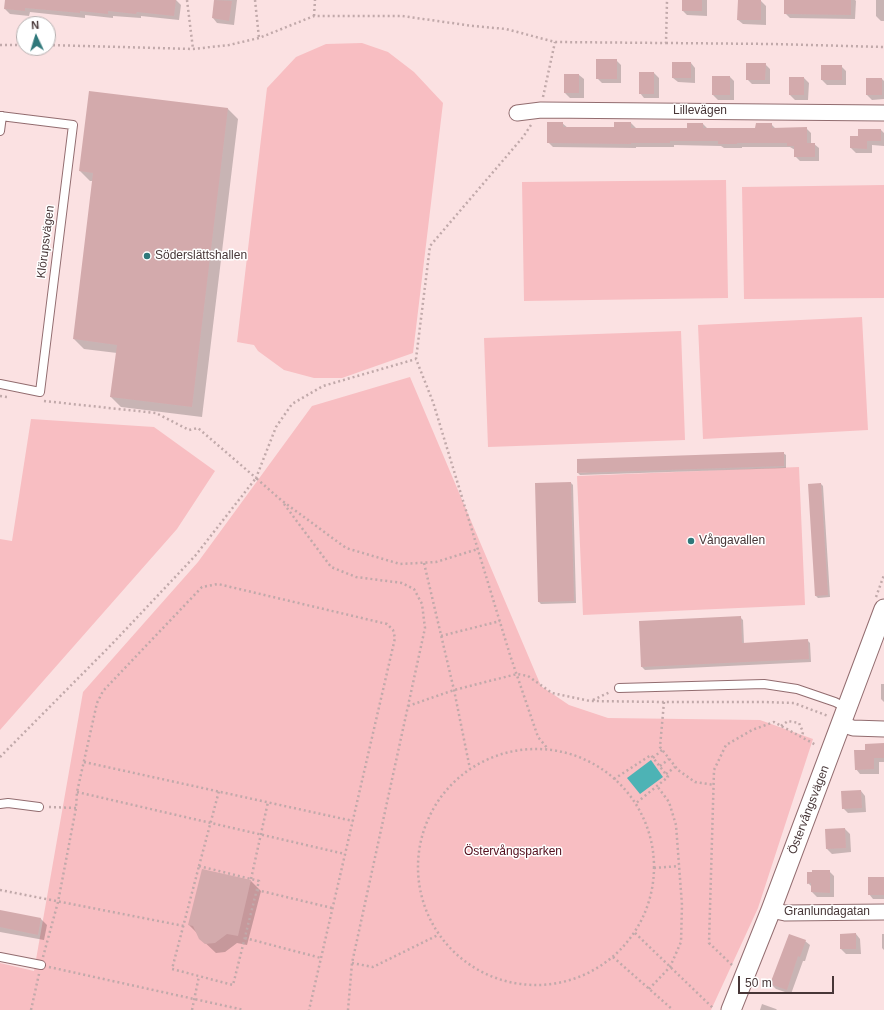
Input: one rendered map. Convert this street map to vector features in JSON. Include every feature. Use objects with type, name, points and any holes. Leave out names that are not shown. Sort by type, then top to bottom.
[{"type":"street","name":"Lillevägen","points":[[517,113],[540,110],[884,113]]},
{"type":"street","name":"Östervångsvägen","points":[[731,1010],[771,910],[839,716],[884,609]]},
{"type":"street","points":[[839,716],[853,728],[884,729]]},
{"type":"street","name":"Granlundagatan","points":[[771,910],[785,913],[884,912]]},
{"type":"lane","name":"Klörupsvägen","points":[[0,131],[1,116],[73,125],[40,392],[0,384]]},
{"type":"lane","points":[[619,688],[764,684],[797,689],[835,702],[839,716]]},
{"type":"lane","points":[[0,804],[8,803],[39,807]]},
{"type":"lane","points":[[0,957],[41,965]]},
{"type":"path","points":[[188,0],[193,49]]},
{"type":"path","points":[[255,0],[259,38]]},
{"type":"path","points":[[314,16],[315,0]]},
{"type":"path","points":[[666,43],[668,0]]},
{"type":"path","points":[[56,45],[193,49],[229,45],[259,38],[314,16],[402,16],[506,29],[555,42],[774,44],[884,47]]},
{"type":"path","points":[[548,749],[538,737],[500,621],[432,402],[416,359],[430,246],[523,137],[540,110],[555,42]]},
{"type":"path","points":[[0,45],[16,45]]},
{"type":"path","points":[[0,757],[112,644],[195,556],[256,478],[276,427],[292,404],[323,386],[416,359]]},
{"type":"path","points":[[0,396],[14,398]]},
{"type":"path","points":[[43,400],[156,413],[189,430],[198,428],[281,500],[346,548],[400,564],[436,562],[478,549]]},
{"type":"path","points":[[281,500],[331,567],[356,577],[402,583],[414,589],[422,604],[425,628],[352,963],[348,1010]]},
{"type":"path","points":[[424,562],[454,690],[470,769]]},
{"type":"path","points":[[31,1010],[41,965],[58,902],[76,808],[77,792],[97,703],[102,691],[202,588],[218,584],[387,624],[393,630],[395,638],[309,1010]]},
{"type":"path","points":[[441,636],[500,621]]},
{"type":"path","points":[[408,706],[454,690],[517,674],[528,676],[552,693],[590,701],[794,703],[839,716]]},
{"type":"path","points":[[590,701],[619,688]]},
{"type":"path","points":[[664,702],[660,747],[678,770],[695,782],[714,785]]},
{"type":"path","points":[[781,726],[788,721],[799,723],[803,732],[802,737]]},
{"type":"path","points":[[732,965],[709,943],[714,770],[726,745],[752,730],[774,722],[818,746]]},
{"type":"path","points":[[548,749],[571,754],[604,770],[630,796],[648,828],[654,868],[650,900],[634,933],[613,958],[579,978],[540,986],[501,980],[466,963],[438,935],[422,901],[417,864],[424,827],[442,794],[470,769],[501,754],[548,749]]},
{"type":"path","points":[[653,758],[662,750]]},
{"type":"path","points":[[614,779],[651,755],[668,777],[635,804]]},
{"type":"path","points":[[660,766],[669,759]]},
{"type":"path","points":[[84,762],[353,821]]},
{"type":"path","points":[[666,774],[676,767]]},
{"type":"path","points":[[649,990],[670,967],[681,942],[682,905],[676,825],[669,802],[657,786]]},
{"type":"path","points":[[199,866],[259,881],[233,985],[172,969],[218,791]]},
{"type":"path","points":[[77,792],[345,854]]},
{"type":"path","points":[[251,879],[268,802]]},
{"type":"path","points":[[39,807],[76,808]]},
{"type":"path","points":[[654,868],[679,866]]},
{"type":"path","points":[[0,890],[184,926]]},
{"type":"path","points":[[257,890],[333,908]]},
{"type":"path","points":[[634,933],[714,1010]]},
{"type":"path","points":[[352,963],[373,967],[438,935]]},
{"type":"path","points":[[245,938],[321,958]]},
{"type":"path","points":[[613,958],[673,1010]]},
{"type":"path","points":[[41,965],[244,1010]]},
{"type":"path","points":[[192,1010],[198,976]]},
{"type":"green space","points":[[362,43],[388,52],[414,72],[443,103],[413,353],[342,378],[314,378],[284,370],[258,351],[254,345],[237,342],[267,88],[296,57],[326,44]]},
{"type":"green space","points":[[726,180],[728,298],[524,301],[522,182]]},
{"type":"green space","points":[[884,185],[884,298],[744,299],[742,187]]},
{"type":"green space","points":[[862,317],[868,430],[703,439],[698,325]]},
{"type":"green space","points":[[681,331],[685,440],[488,447],[484,338]]},
{"type":"green space","name":"Östervångsparken","points":[[410,377],[541,686],[569,705],[608,718],[760,720],[813,739],[758,908],[711,1010],[0,1010],[0,963],[34,971],[83,692],[198,562],[312,406]]},
{"type":"green space","points":[[31,419],[154,427],[215,471],[177,529],[0,730],[0,539],[12,541]]},
{"type":"green space","name":"Vångavallen","points":[[799,467],[805,605],[583,615],[577,476]]},
{"type":"water","points":[[651,760],[663,777],[640,794],[627,778]]},
{"type":"building","points":[[5,0],[176,0],[174,16],[108,11],[108,14],[80,11],[80,13],[25,8],[25,11],[4,9]]},
{"type":"building","points":[[214,0],[232,1],[229,21],[212,18]]},
{"type":"building","points":[[682,0],[702,0],[702,11],[682,11]]},
{"type":"building","points":[[738,0],[761,0],[761,20],[737,20]]},
{"type":"building","points":[[784,0],[851,0],[851,15],[784,14]]},
{"type":"building","points":[[596,59],[617,59],[617,79],[596,79]]},
{"type":"building","points":[[672,62],[691,62],[691,78],[672,78]]},
{"type":"building","points":[[746,63],[766,63],[765,80],[746,80]]},
{"type":"building","points":[[821,65],[842,65],[842,80],[821,80]]},
{"type":"building","points":[[639,72],[654,72],[654,94],[639,94]]},
{"type":"building","points":[[564,74],[579,74],[579,93],[564,93]]},
{"type":"building","points":[[712,76],[730,76],[730,95],[712,95]]},
{"type":"building","points":[[789,77],[804,77],[804,95],[789,95]]},
{"type":"building","points":[[866,78],[882,78],[882,95],[866,95]]},
{"type":"building","name":"Söderslättshallen","points":[[89,91],[228,108],[192,407],[110,397],[117,345],[73,339],[93,173],[79,171]]},
{"type":"building","points":[[547,122],[563,122],[563,127],[614,127],[614,122],[631,122],[631,128],[687,128],[687,123],[703,123],[703,128],[755,128],[756,123],[772,123],[772,128],[807,127],[807,143],[815,143],[815,157],[794,157],[794,146],[787,146],[787,143],[718,144],[718,141],[670,141],[670,143],[631,144],[547,143]]},
{"type":"building","points":[[858,129],[881,129],[881,141],[867,141],[867,149],[850,148],[850,136],[858,136]]},
{"type":"building","points":[[784,452],[784,466],[577,473],[577,459]]},
{"type":"building","points":[[571,482],[574,601],[538,602],[535,483]]},
{"type":"building","points":[[821,483],[828,595],[815,596],[808,484]]},
{"type":"building","points":[[741,616],[742,643],[808,639],[809,659],[641,667],[639,621]]},
{"type":"building","points":[[884,743],[884,758],[874,758],[874,769],[855,770],[854,750],[865,750],[865,744]]},
{"type":"building","points":[[861,790],[862,808],[842,809],[841,791]]},
{"type":"building","points":[[845,828],[846,848],[826,849],[825,829]]},
{"type":"building","points":[[202,869],[251,880],[238,936],[227,934],[215,943],[205,944],[199,939],[193,926],[188,925]]},
{"type":"building","points":[[812,870],[830,870],[830,893],[811,892],[811,883],[807,884],[807,872],[812,872]]},
{"type":"building","points":[[868,877],[884,877],[884,895],[868,895]]},
{"type":"building","points":[[0,910],[41,918],[38,935],[0,927]]},
{"type":"building","points":[[856,933],[856,949],[840,949],[840,934]]},
{"type":"building","points":[[789,934],[806,940],[800,957],[798,956],[787,990],[770,984]]},
{"type":"place","name":"Söderslättshallen","points":[[147,256]]},
{"type":"place","name":"Vångavallen","points":[[691,541]]}]
